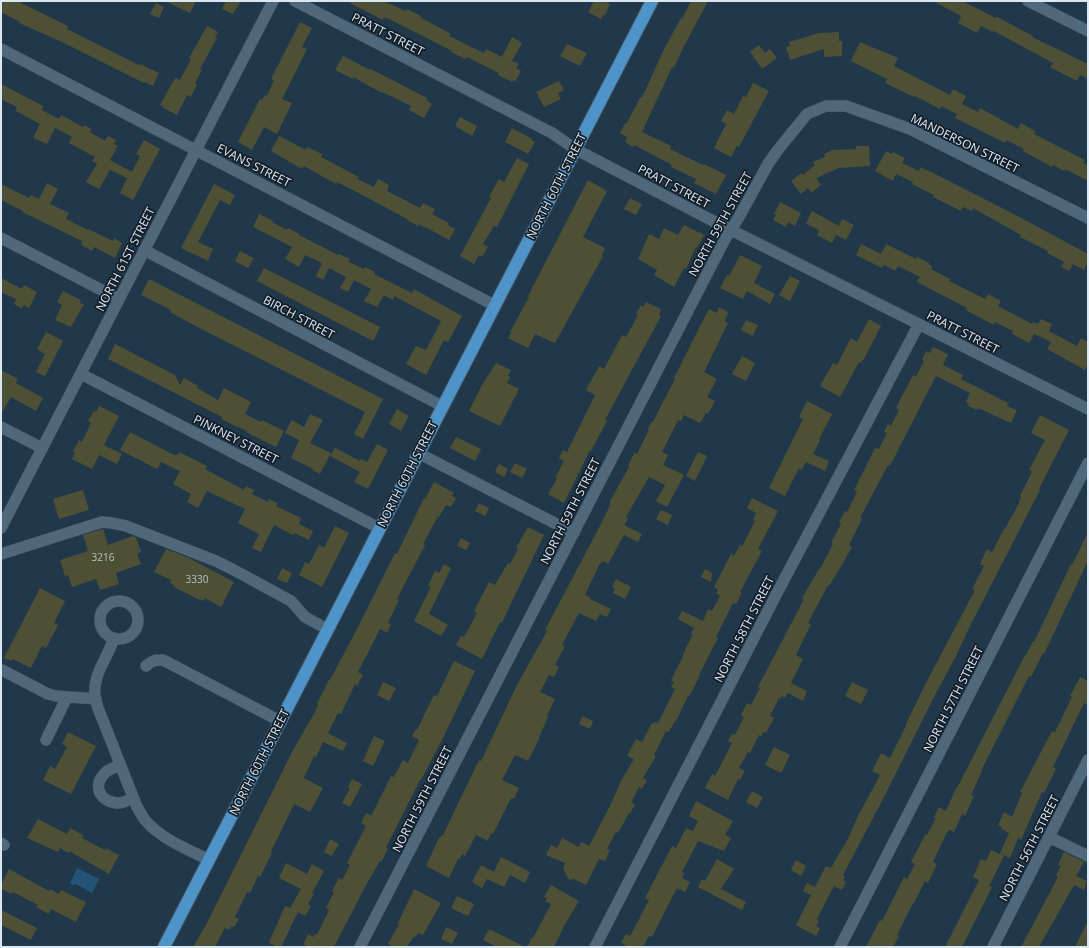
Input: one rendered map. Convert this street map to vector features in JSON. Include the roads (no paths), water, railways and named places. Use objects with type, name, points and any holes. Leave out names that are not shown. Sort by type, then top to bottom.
[{"type":"main road","name":"NORTH 60TH STREET","points":[[164,947],[575,149],[649,2]]},
{"type":"street","name":"NORTH 61ST STREET","points":[[1,528],[273,1]]},
{"type":"street","name":"PRATT STREET","points":[[295,1],[552,133],[575,149],[731,230],[1088,409]]},
{"type":"street","points":[[1028,1],[1088,31]]},
{"type":"street","name":"EVANS STREET","points":[[1,49],[494,305]]},
{"type":"street","name":"MANDERSON STREET","points":[[826,106],[846,106],[910,129],[1088,218]]},
{"type":"street","name":"NORTH 59TH STREET","points":[[360,947],[724,239],[739,217],[768,164],[777,151],[807,114],[826,106]]},
{"type":"street","points":[[1,238],[119,299]]},
{"type":"street","name":"BIRCH STREET","points":[[144,250],[442,406]]},
{"type":"street","name":"NORTH 58TH STREET","points":[[595,947],[772,602],[919,324]]},
{"type":"street","name":"PINKNEY STREET","points":[[81,374],[379,528]]},
{"type":"street","points":[[1,427],[42,448]]},
{"type":"street","points":[[418,453],[574,533]]},
{"type":"street","name":"NORTH 57TH STREET","points":[[840,947],[1088,463]]},
{"type":"street","points":[[1,554],[102,522],[126,526],[216,561],[234,570],[291,601],[305,617],[327,629]]},
{"type":"street","points":[[114,638],[111,648],[98,675],[96,684],[96,699],[133,798],[145,820],[154,829],[209,860]]},
{"type":"street","points":[[146,666],[156,660],[163,660],[280,721]]},
{"type":"street","points":[[2,670],[48,694],[96,699]]},
{"type":"street","points":[[46,740],[67,697]]},
{"type":"street","name":"NORTH 56TH STREET","points":[[993,947],[1088,760]]},
{"type":"street","points":[[120,765],[108,770],[103,775],[99,783],[98,790],[102,797],[110,802],[120,803],[133,798]]},
{"type":"street","points":[[1049,837],[1088,856]]}]
